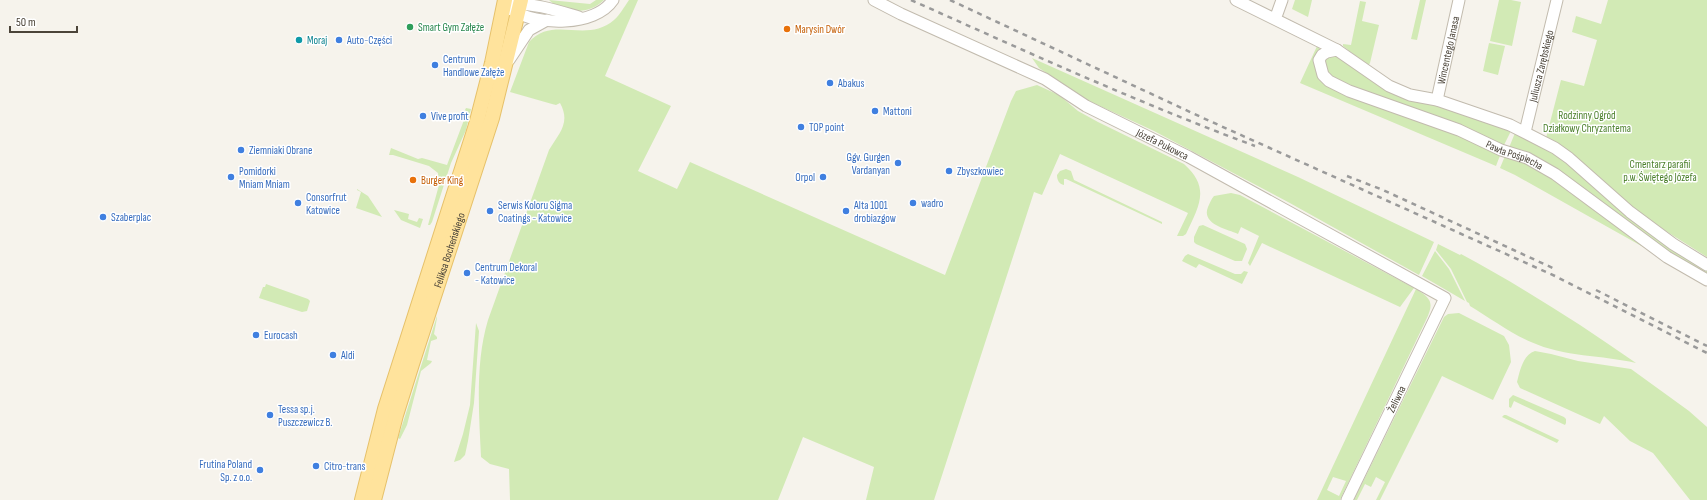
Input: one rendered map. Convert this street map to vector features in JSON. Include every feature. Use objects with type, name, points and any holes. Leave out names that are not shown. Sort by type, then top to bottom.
[{"type":"main road","name":"Feliksa Bocheńskiego","points":[[362,500],[387,402],[476,125],[491,68],[505,2]]},
{"type":"main road","name":"Feliksa Bocheńskiego","points":[[374,500],[396,415],[492,118],[507,64],[520,6]]},
{"type":"street","points":[[544,0],[556,11]]},
{"type":"street","points":[[520,6],[547,20],[569,21],[597,14],[604,10],[613,0]]},
{"type":"street","name":"Józefa Pukowca","points":[[874,0],[901,14],[1046,79],[1102,115],[1189,156],[1445,298]]},
{"type":"street","points":[[1236,0],[1337,50],[1389,86],[1410,95],[1436,100],[1510,125],[1555,148],[1569,158],[1630,212],[1673,244],[1707,265]]},
{"type":"street","points":[[1274,18],[1282,0]]},
{"type":"street","name":"Wincentego Janasa","points":[[1436,100],[1458,0]]},
{"type":"street","name":"Juliusza Zarębskiego","points":[[1525,132],[1557,0]]},
{"type":"street","points":[[505,2],[520,6],[556,11],[584,18]]},
{"type":"street","points":[[507,64],[529,30],[547,20]]},
{"type":"street","name":"Pawła Pośpiecha","points":[[1322,42],[1322,55],[1319,60],[1320,68],[1323,75],[1329,81],[1349,91],[1459,130],[1506,152],[1527,158],[1555,174],[1667,257],[1707,280]]},
{"type":"street","points":[[1322,55],[1327,52],[1337,50]]},
{"type":"street","name":"Żeliwna","points":[[1347,500],[1445,298]]},
{"type":"green space","points":[[549,0],[590,4],[596,0],[604,0],[591,8],[576,11],[562,8]]},
{"type":"green space","points":[[629,0],[638,0],[605,76],[671,106],[638,171],[677,189],[690,162],[945,275],[1011,101],[1016,91],[1037,85],[1059,95],[1078,111],[1098,122],[1184,164],[1198,181],[1200,189],[1200,198],[1195,215],[1186,234],[1183,236],[1177,236],[1188,213],[1060,154],[1042,195],[1034,192],[934,500],[866,500],[874,467],[803,437],[778,500],[510,500],[509,469],[490,464],[481,457],[479,388],[481,353],[488,320],[549,150],[562,128],[564,116],[560,103],[556,105],[510,92],[529,42],[538,34],[548,31],[592,30],[603,27],[616,18]]},
{"type":"green space","points":[[1295,0],[1312,0],[1308,17],[1292,9]]},
{"type":"green space","points":[[1420,0],[1426,0],[1417,40],[1411,39]]},
{"type":"green space","points":[[1499,0],[1521,2],[1512,46],[1490,41]]},
{"type":"green space","points":[[1608,0],[1707,0],[1707,257],[1631,209],[1608,185],[1572,154],[1546,138],[1561,80],[1584,86],[1597,40],[1572,32],[1576,16],[1601,24]]},
{"type":"green space","points":[[1360,1],[1366,2],[1362,21],[1379,25],[1368,66],[1343,46],[1343,44],[1351,45]]},
{"type":"green space","points":[[1489,43],[1505,46],[1498,75],[1483,71]]},
{"type":"green space","points":[[1318,44],[1320,47],[1317,73],[1326,86],[1457,132],[1501,153],[1496,166],[1300,83]]},
{"type":"green space","points":[[1337,52],[1388,88],[1512,129],[1503,147],[1330,79],[1322,60]]},
{"type":"green space","points":[[1032,58],[1298,177],[1434,242],[1419,275],[1288,202],[1154,131],[1087,100],[1039,68]]},
{"type":"green space","points":[[466,108],[471,109],[466,130],[451,163],[432,222],[428,225],[439,185],[438,173],[429,166],[389,155],[391,148],[418,159],[422,158],[447,165],[467,112],[465,110]]},
{"type":"green space","points":[[1515,133],[1535,140],[1707,267],[1707,278],[1668,255],[1556,172],[1508,150]]},
{"type":"green space","points":[[1505,156],[1525,161],[1556,178],[1661,257],[1500,168]]},
{"type":"green space","points":[[1066,169],[1071,171],[1074,180],[1162,222],[1162,224],[1066,179],[1064,179],[1064,185],[1061,184],[1057,175],[1060,171]]},
{"type":"green space","points":[[357,189],[368,196],[382,217],[356,208],[361,192]]},
{"type":"green space","points":[[1231,193],[1240,195],[1414,288],[1400,307],[1262,243],[1250,266],[1248,263],[1259,236],[1241,227],[1238,234],[1221,228],[1211,222],[1208,218],[1208,207],[1214,196]]},
{"type":"green space","points":[[394,210],[409,214],[408,219],[417,222],[419,218],[423,219],[420,228],[401,220]]},
{"type":"green space","points":[[1203,225],[1245,244],[1247,249],[1242,261],[1235,261],[1196,244],[1194,242],[1194,237],[1199,226]]},
{"type":"green space","points":[[1438,244],[1460,255],[1461,254],[1528,292],[1636,363],[1570,353],[1544,347],[1508,330],[1470,306],[1451,269],[1436,250]]},
{"type":"green space","points":[[1435,251],[1449,269],[1465,301],[1422,276]]},
{"type":"green space","points":[[1188,254],[1235,274],[1241,274],[1244,271],[1248,272],[1242,284],[1199,264],[1196,268],[1182,261]]},
{"type":"green space","points":[[266,284],[308,299],[310,301],[307,311],[302,312],[259,298],[263,287],[265,287]]},
{"type":"green space","points":[[1416,289],[1428,299],[1431,305],[1426,320],[1340,500],[1317,500]],"holes":[[[1333,477],[1346,481],[1339,496],[1327,490]]]},
{"type":"green space","points":[[1459,313],[1504,336],[1509,345],[1511,362],[1493,400],[1442,376],[1380,500],[1376,500],[1385,482],[1376,477],[1371,487],[1365,484],[1357,500],[1354,500],[1444,317],[1448,314]]},
{"type":"green space","points":[[437,316],[434,334],[437,339],[431,341],[427,360],[432,361],[421,371],[407,425],[400,439],[398,438]]},
{"type":"green space","points":[[476,323],[479,331],[474,403],[468,441],[465,455],[460,460],[454,462],[470,405]]},
{"type":"green space","points":[[1535,351],[1578,361],[1631,369],[1689,411],[1707,427],[1707,500],[1690,500],[1653,453],[1630,441],[1604,416],[1600,424],[1520,388],[1517,382],[1519,373],[1525,359]]},
{"type":"green space","points":[[1513,395],[1564,417],[1566,419],[1565,425],[1514,401],[1511,408],[1509,407],[1509,399]]},
{"type":"green space","points":[[1504,415],[1559,440],[1557,443],[1502,417]]},
{"type":"railway","points":[[911,0],[1125,94],[1255,146]]},
{"type":"railway","points":[[950,0],[1203,118],[1555,276],[1707,353]]},
{"type":"railway","points":[[1347,176],[1383,190],[1555,269]]},
{"type":"railway","points":[[1596,290],[1707,346]]},
{"type":"place","name":"Smart Gym Załęże","points":[[410,27]]},
{"type":"place","name":"Marysin Dwór","points":[[787,29]]},
{"type":"place","name":"Moraj","points":[[299,40]]},
{"type":"place","name":"Auto-Części","points":[[339,40]]},
{"type":"place","name":"Centrum Handlowe Załęże","points":[[435,65]]},
{"type":"place","name":"Abakus","points":[[830,83]]},
{"type":"place","name":"Mattoni","points":[[875,111]]},
{"type":"place","name":"Vive profit","points":[[423,116]]},
{"type":"place","name":"TOP point","points":[[801,127]]},
{"type":"place","name":"Ziemniaki Obrane","points":[[241,150]]},
{"type":"place","name":"Ggv. Gurgen Vardanyan","points":[[898,163]]},
{"type":"place","name":"Zbyszkowiec","points":[[949,171]]},
{"type":"place","name":"Pomidorki Mniam Mniam","points":[[231,177]]},
{"type":"place","name":"Orpol","points":[[823,177]]},
{"type":"place","name":"Burger King","points":[[413,180]]},
{"type":"place","name":"Consorfrut Katowice","points":[[298,203]]},
{"type":"place","name":"wadro","points":[[913,203]]},
{"type":"place","name":"Serwis Koloru Sigma Coatings - Katowice","points":[[490,211]]},
{"type":"place","name":"Alta 1001 drobiazgow","points":[[846,211]]},
{"type":"place","name":"Szaberplac","points":[[103,217]]},
{"type":"place","name":"Centrum Dekoral - Katowice","points":[[467,273]]},
{"type":"place","name":"Eurocash","points":[[256,335]]},
{"type":"place","name":"Aldi","points":[[333,355]]},
{"type":"place","name":"Tessa sp.j. Puszczewicz B.","points":[[270,415]]},
{"type":"place","name":"Citro-trans","points":[[316,466]]},
{"type":"place","name":"Frutina Poland Sp. z o.o.","points":[[260,470]]},
{"type":"park label","name":"Rodzinny Ogród Działkowy Chryzantema","points":[[1587,121]]},
{"type":"park label","name":"Cmentarz parafii p.w. Świętego Józefa","points":[[1660,170]]}]
